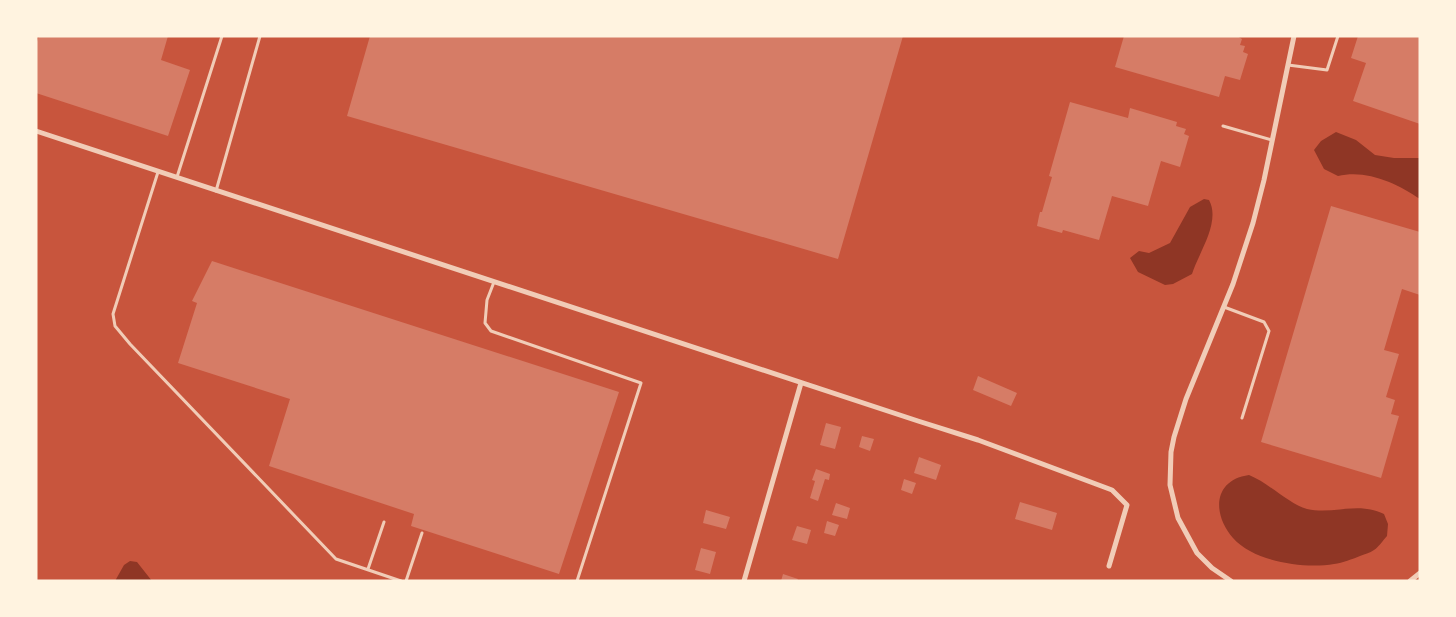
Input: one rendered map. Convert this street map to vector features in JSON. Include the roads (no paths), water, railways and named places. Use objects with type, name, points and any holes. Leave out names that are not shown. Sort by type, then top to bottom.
[{"type":"street","points":[[1231,581],[1212,568],[1197,553],[1188,537],[1178,518],[1173,502],[1170,471],[1174,437],[1186,399],[1224,307],[1253,223],[1273,140],[1294,36]]},
{"type":"street","points":[[36,131],[978,440],[1112,490],[1127,504],[1109,566]]},
{"type":"street","points":[[744,581],[801,383]]},
{"type":"street","points":[[1410,581],[1420,573]]},
{"type":"lane","points":[[176,178],[222,36]]},
{"type":"lane","points":[[216,191],[260,36]]},
{"type":"lane","points":[[1287,65],[1327,70],[1338,36]]},
{"type":"lane","points":[[1223,126],[1273,140]]},
{"type":"lane","points":[[158,172],[113,314],[115,326],[156,372],[336,559],[401,581]]},
{"type":"lane","points":[[494,282],[487,300],[485,323],[491,331],[641,382],[577,581]]},
{"type":"lane","points":[[1224,307],[1264,322],[1269,331],[1242,418]]},
{"type":"lane","points":[[368,570],[384,522]]},
{"type":"lane","points":[[406,581],[422,533]]}]
